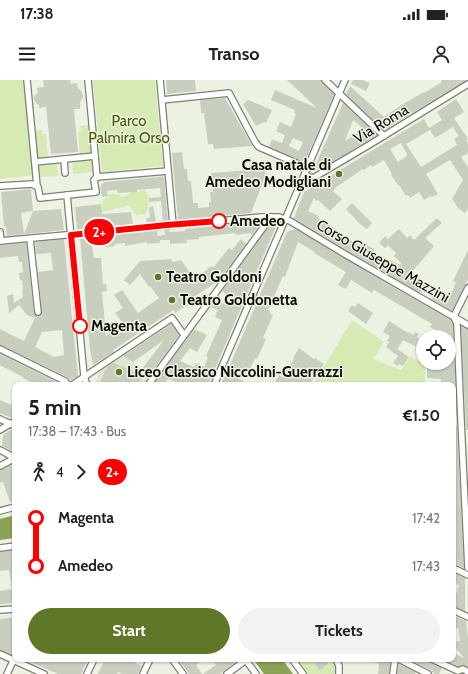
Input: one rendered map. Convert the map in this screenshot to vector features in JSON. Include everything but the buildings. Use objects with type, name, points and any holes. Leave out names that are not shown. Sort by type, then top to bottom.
[{"type":"street","points":[[27,80],[37,186],[40,198],[96,192],[94,180],[97,177],[88,80]]},
{"type":"street","points":[[160,80],[173,225]]},
{"type":"street","points":[[325,80],[384,136]]},
{"type":"street","points":[[215,382],[345,80]]},
{"type":"street","name":"Via Roma","points":[[305,175],[313,178],[468,84]]},
{"type":"street","points":[[162,100],[229,93],[259,147],[308,168]]},
{"type":"street","points":[[35,162],[95,156]]},
{"type":"street","points":[[64,160],[65,173]]},
{"type":"street","points":[[97,177],[168,171]]},
{"type":"street","points":[[0,186],[32,184],[37,186]]},
{"type":"street","points":[[67,195],[84,376],[86,382]]},
{"type":"street","points":[[0,232],[1,241],[261,217],[279,217],[285,219]]},
{"type":"street","points":[[150,382],[271,217]]},
{"type":"street","name":"Corso Giuseppe Mazzini","points":[[285,219],[468,324]]},
{"type":"street","points":[[30,239],[38,312]]},
{"type":"street","points":[[468,288],[454,316],[457,324],[468,568]]},
{"type":"street","points":[[74,382],[78,381],[172,318],[184,335]]},
{"type":"street","points":[[0,349],[64,382]]},
{"type":"street","points":[[0,419],[12,423]]},
{"type":"street","points":[[0,430],[12,424]]},
{"type":"street","points":[[462,431],[468,433]]},
{"type":"street","points":[[0,450],[12,456]]},
{"type":"street","points":[[0,466],[12,460]]},
{"type":"street","points":[[0,511],[12,508]]},
{"type":"street","points":[[0,548],[12,546]]},
{"type":"street","points":[[456,569],[468,575]]},
{"type":"street","points":[[0,610],[12,609]]},
{"type":"street","points":[[456,611],[468,617]]},
{"type":"street","points":[[0,654],[12,658]]},
{"type":"street","points":[[7,674],[13,662]]},
{"type":"street","points":[[20,662],[44,674]]},
{"type":"street","points":[[87,674],[93,662]]},
{"type":"street","points":[[143,674],[147,662]]},
{"type":"street","points":[[174,662],[183,674]]},
{"type":"street","points":[[227,674],[242,662]]},
{"type":"street","points":[[247,662],[256,674]]},
{"type":"street","points":[[294,662],[304,674]]},
{"type":"street","points":[[337,662],[339,674]]},
{"type":"street","points":[[393,674],[395,662]]},
{"type":"street","points":[[405,662],[428,674]]},
{"type":"street","points":[[437,662],[457,673],[462,669],[468,672]]},
{"type":"shaded area","points":[[123,356],[151,376],[147,382],[96,382],[101,369]]},
{"type":"shaded area","points":[[12,516],[12,538],[0,540],[0,519]]},
{"type":"shaded area","points":[[255,662],[284,662],[293,674],[264,674]]},
{"type":"green space","points":[[0,80],[26,80],[35,175],[0,179]]},
{"type":"green space","name":"Parco Palmira Orso","points":[[93,80],[155,80],[163,166],[102,172]]},
{"type":"green space","points":[[89,125],[92,155],[80,156],[78,132],[81,131],[80,126]]},
{"type":"green space","points":[[42,130],[42,134],[46,134],[48,160],[37,161],[34,131]]},
{"type":"green space","points":[[92,158],[93,172],[73,174],[72,160]]},
{"type":"green space","points":[[57,162],[58,176],[39,177],[37,164]]},
{"type":"green space","points":[[144,190],[150,197],[148,199],[149,201],[145,215],[141,214],[136,216],[128,205],[100,213],[102,203],[110,194],[118,194],[122,197],[133,191],[139,192]]},
{"type":"green space","points":[[352,320],[384,342],[373,359],[401,370],[410,357],[416,360],[416,370],[425,370],[425,382],[315,382]]},
{"type":"green space","points":[[298,662],[316,662],[318,665],[316,666],[320,671],[328,665],[326,662],[334,662],[335,665],[336,674],[308,674]]},
{"type":"bus line","name":"2+","points":[[80,326],[71,235],[219,221]]},
{"type":"place","name":"Casa natale di Amedeo Modigliani","points":[[339,174]]},
{"type":"place","name":"Amedeo","points":[[219,221]]},
{"type":"place","name":"Teatro Goldoni","points":[[158,277]]},
{"type":"place","name":"Teatro Goldonetta","points":[[172,300]]},
{"type":"place","name":"Magenta","points":[[80,326]]},
{"type":"place","name":"Liceo Classico Niccolini-Guerrazzi","points":[[119,372]]}]
